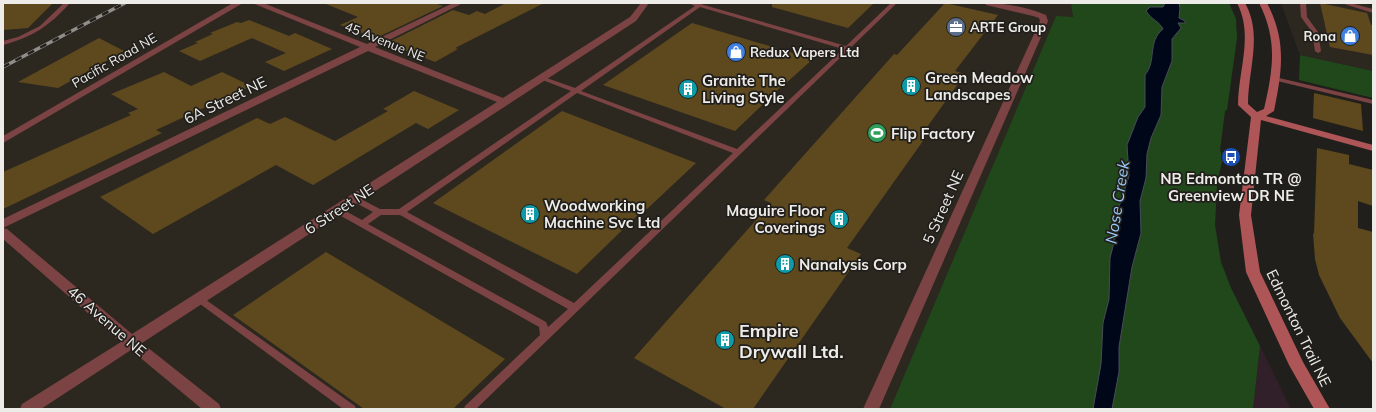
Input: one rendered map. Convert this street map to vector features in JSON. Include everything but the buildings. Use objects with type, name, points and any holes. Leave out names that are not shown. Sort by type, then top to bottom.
[{"type":"main road","points":[[1241,3],[1250,24],[1250,41],[1244,82],[1243,105],[1256,116],[1373,148]]},
{"type":"main road","points":[[1256,116],[1269,111],[1275,79],[1278,42],[1270,15],[1263,3]]},
{"type":"main road","name":"Edmonton Trail NE","points":[[1256,116],[1245,215],[1253,272],[1297,365],[1322,409]]},
{"type":"street","name":"Pacific Road NE","points":[[3,140],[239,3]]},
{"type":"street","name":"45 Avenue NE","points":[[256,3],[505,102]]},
{"type":"street","name":"6A Street NE","points":[[3,224],[459,3]]},
{"type":"street","name":"6 Street NE","points":[[28,409],[633,19],[645,3]]},
{"type":"street","name":"5 Street NE","points":[[871,409],[1044,21],[1043,17],[1036,14],[995,4]]},
{"type":"street","name":"46 Avenue NE","points":[[3,232],[132,343],[213,409]]},
{"type":"lane","points":[[3,43],[20,38],[42,27],[68,3]]},
{"type":"lane","points":[[691,3],[847,48]]},
{"type":"lane","points":[[469,409],[894,3]]},
{"type":"lane","points":[[1303,3],[1304,17],[1315,32],[1318,51]]},
{"type":"lane","points":[[1344,3],[1373,11]]},
{"type":"lane","points":[[401,212],[699,6]]},
{"type":"lane","points":[[542,78],[738,152]]},
{"type":"lane","points":[[1275,79],[1373,102]]},
{"type":"lane","points":[[354,199],[379,212],[401,212],[575,308]]},
{"type":"lane","points":[[337,210],[543,325],[545,336]]},
{"type":"lane","points":[[362,224],[379,212]]},
{"type":"lane","points":[[199,299],[352,409]]},
{"type":"shaded area","points":[[3,3],[1071,3],[1073,18],[1056,16],[890,409],[3,409]]},
{"type":"shaded area","points":[[1281,3],[1361,3],[1373,6],[1373,71],[1300,55]]},
{"type":"shaded area","points":[[1260,346],[1291,409],[1253,409]]},
{"type":"green space","points":[[1071,3],[1229,3],[1236,19],[1237,38],[1220,150],[1223,156],[1217,185],[1215,225],[1221,262],[1231,288],[1260,346],[1253,409],[890,409],[1056,16],[1073,17]]},
{"type":"green space","points":[[1300,55],[1373,71],[1373,98],[1299,80]]},
{"type":"water","points":[[1165,3],[1179,3],[1179,18],[1185,21],[1185,23],[1178,23],[1181,28],[1172,39],[1172,61],[1162,87],[1161,115],[1151,138],[1147,154],[1146,178],[1140,201],[1141,233],[1132,267],[1119,347],[1119,372],[1112,409],[1093,409],[1101,364],[1103,323],[1109,299],[1110,258],[1120,219],[1119,207],[1129,176],[1127,145],[1138,117],[1145,107],[1145,75],[1151,64],[1155,40],[1163,29],[1160,24],[1146,11],[1150,7],[1163,7]]},
{"type":"railway","points":[[3,67],[125,3]]},
{"type":"place","name":"ARTE Group","points":[[956,27]]},
{"type":"place","name":"Rona","points":[[1350,36]]},
{"type":"place","name":"Redux Vapers Ltd","points":[[736,52]]},
{"type":"place","name":"Green Meadow Landscapes","points":[[911,86]]},
{"type":"place","name":"Granite The Living Style","points":[[688,89]]},
{"type":"place","name":"Flip Factory","points":[[877,133]]},
{"type":"place","name":"NB Edmonton TR @ Greenview DR NE","points":[[1231,157]]},
{"type":"place","name":"Woodworking Machine Svc Ltd","points":[[530,214]]},
{"type":"place","name":"Maguire Floor Coverings","points":[[839,219]]},
{"type":"place","name":"Nanalysis Corp","points":[[785,264]]},
{"type":"place","name":"Empire Drywall Ltd.","points":[[725,340]]},
{"type":"water label","name":"Nose Creek","points":[[1117,202]]}]
